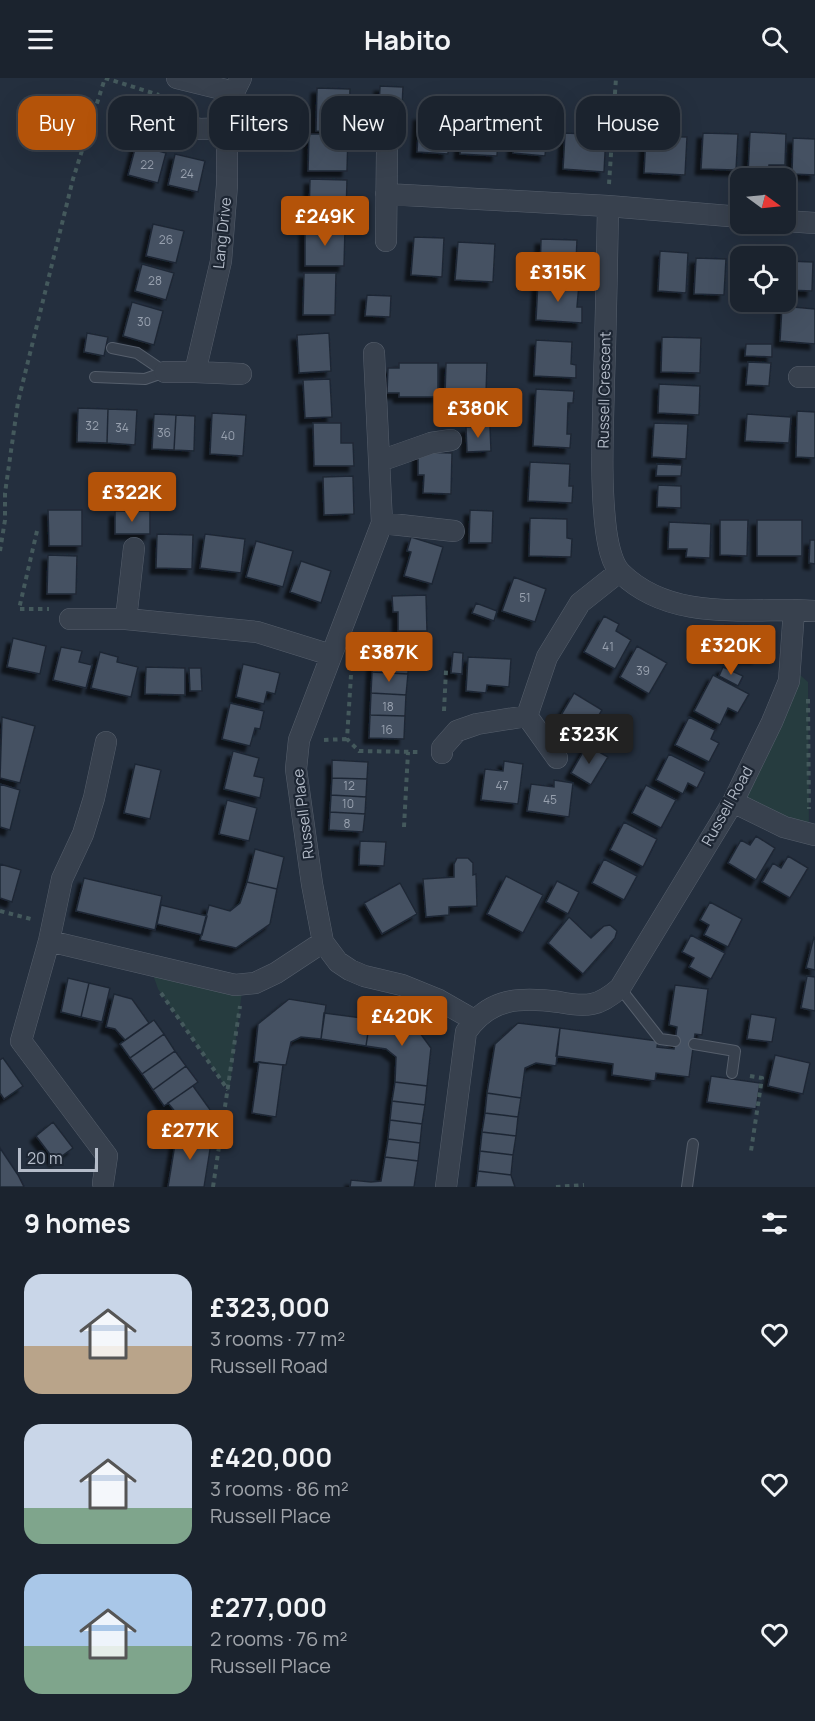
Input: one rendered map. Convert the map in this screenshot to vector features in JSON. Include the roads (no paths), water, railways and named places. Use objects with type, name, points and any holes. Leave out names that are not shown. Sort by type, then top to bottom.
[{"type":"street","name":"Lang Drive","points":[[177,78],[238,85]]},
{"type":"street","name":"Lang Drive","points":[[195,372],[221,261],[227,185],[227,150]]},
{"type":"street","points":[[386,241],[387,150]]},
{"type":"street","points":[[386,194],[608,206],[730,216]]},
{"type":"street","name":"Russell Crescent","points":[[608,206],[602,443],[606,530],[610,553],[619,572]]},
{"type":"street","points":[[796,222],[815,223]]},
{"type":"street","name":"Russell Place","points":[[374,353],[382,523],[299,741],[296,770],[312,884],[323,942],[338,962],[364,976],[402,985],[438,1000],[474,1020]]},
{"type":"street","points":[[165,372],[241,374]]},
{"type":"street","points":[[380,461],[431,443],[452,440]]},
{"type":"street","points":[[382,523],[454,531]]},
{"type":"street","points":[[126,619],[134,548]]},
{"type":"street","points":[[527,716],[547,657],[579,603],[619,572]]},
{"type":"street","name":"Russell Road","points":[[474,1020],[499,1004],[514,1000],[591,1004],[608,998],[620,988],[733,802],[784,698],[805,611],[708,610],[681,606],[643,590],[619,572]]},
{"type":"street","points":[[70,619],[126,619],[257,632],[331,655]]},
{"type":"street","points":[[442,753],[442,748],[457,731],[477,724],[527,716]]},
{"type":"street","points":[[527,716],[557,758]]},
{"type":"street","points":[[104,1184],[107,1156],[21,1041],[51,932],[62,879],[86,825],[106,742]]},
{"type":"street","points":[[733,802],[784,827],[812,834]]},
{"type":"street","points":[[51,932],[150,966],[235,985],[255,983],[276,973],[323,942]]},
{"type":"street","points":[[446,1187],[466,1032],[474,1020]]},
{"type":"lane","points":[[112,348],[136,353],[165,372]]},
{"type":"lane","points":[[95,377],[146,379],[165,372]]},
{"type":"lane","points":[[620,988],[660,1039],[675,1041]]},
{"type":"lane","points":[[694,1044],[735,1051],[732,1073]]},
{"type":"lane","points":[[687,1187],[693,1144]]}]
